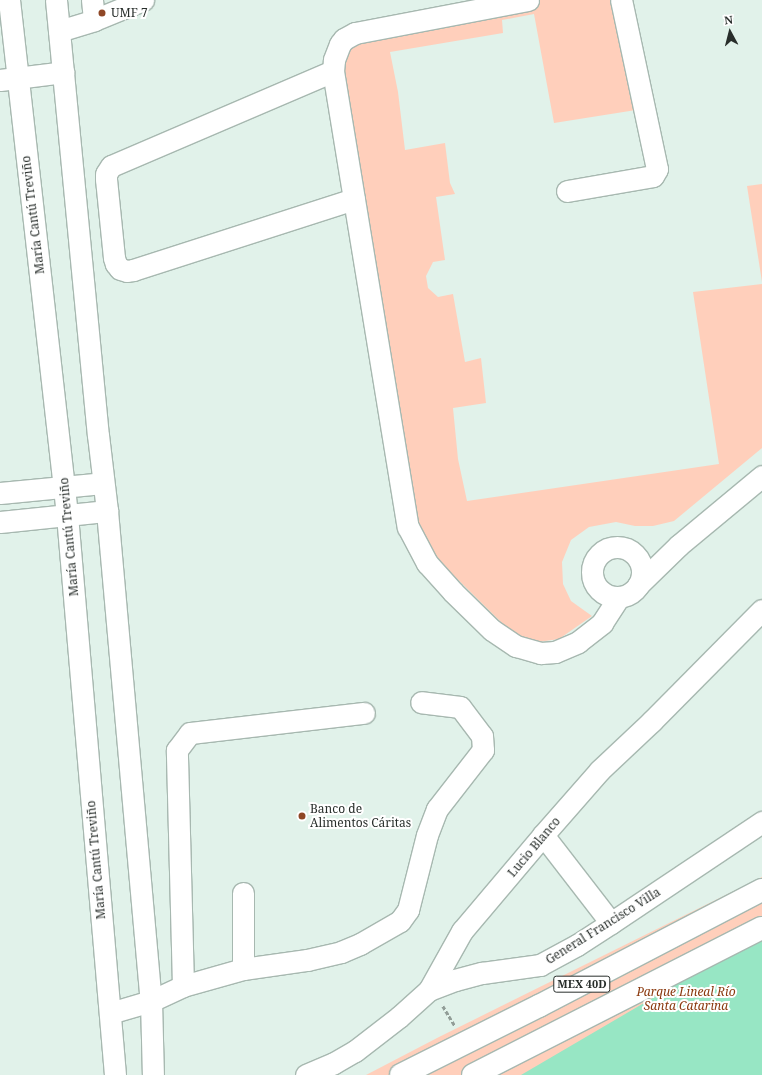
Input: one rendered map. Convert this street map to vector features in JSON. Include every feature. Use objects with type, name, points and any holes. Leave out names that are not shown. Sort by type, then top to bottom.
[{"type":"highway","name":"MEX 40D","points":[[401,1075],[539,1006],[762,890]]},
{"type":"highway","name":"MEX 40D","points":[[473,1075],[762,928]]},
{"type":"street","name":"María Cantú Treviño","points":[[9,0],[8,79],[64,487],[115,1075]]},
{"type":"street","points":[[56,0],[107,511],[151,1001],[153,1075]]},
{"type":"street","points":[[59,31],[93,10],[143,0]]},
{"type":"street","points":[[528,0],[355,33],[344,39],[340,44],[334,60],[333,71],[408,527],[427,563],[453,592],[492,630],[516,646],[541,653],[560,649],[578,642],[591,633],[602,623],[619,597],[633,590],[679,545],[762,476]]},
{"type":"street","points":[[567,191],[653,176],[657,169],[621,0]]},
{"type":"street","points":[[333,71],[111,166],[106,174],[106,179],[114,258],[120,269],[127,271],[133,270],[354,199]]},
{"type":"street","points":[[8,79],[64,72]]},
{"type":"street","points":[[0,493],[103,482]]},
{"type":"street","points":[[0,522],[107,511]]},
{"type":"street","points":[[619,597],[605,594],[598,588],[594,581],[592,573],[593,564],[596,557],[602,551],[619,547],[634,553],[642,568],[638,585]]},
{"type":"street","name":"Lucio Blanco","points":[[306,1075],[334,1063],[355,1050],[399,1017],[429,990],[462,931],[543,835],[600,770],[652,721],[762,610]]},
{"type":"street","points":[[110,1013],[151,1001],[183,986],[243,969],[307,960],[341,952],[360,944],[400,921],[408,910],[427,835],[438,809],[483,750],[482,736],[460,707],[421,702]]},
{"type":"street","points":[[183,986],[177,750],[190,733],[364,713]]},
{"type":"street","name":"General Francisco Villa","points":[[429,990],[455,980],[482,973],[540,966],[577,945],[611,923],[762,822]]},
{"type":"street","points":[[543,835],[611,923]]},
{"type":"street","points":[[243,893],[243,969]]},
{"type":"green space","points":[[532,0],[615,0],[636,110],[554,123],[534,14],[502,20],[503,33],[390,52],[398,92],[405,150],[445,143],[450,183],[455,194],[436,197],[445,260],[433,262],[426,276],[428,288],[438,297],[453,294],[465,362],[481,358],[486,403],[453,408],[458,459],[467,501],[719,464],[693,292],[762,284],[762,448],[674,521],[653,526],[635,526],[616,522],[589,527],[571,540],[562,562],[563,584],[571,601],[592,616],[559,639],[538,642],[514,635],[434,556],[418,522],[340,49],[348,40]]},
{"type":"green space","points":[[762,184],[762,282],[747,186]]},
{"type":"green space","name":"Parque Lineal Río Santa Catarina","points":[[762,877],[762,1075],[366,1075],[439,1037]]},
{"type":"shaded area","points":[[762,921],[762,1075],[521,1075],[673,986]]},
{"type":"place","name":"UMF 7","points":[[102,13]]},
{"type":"place","name":"Banco de Alimentos Cáritas","points":[[302,816]]}]
